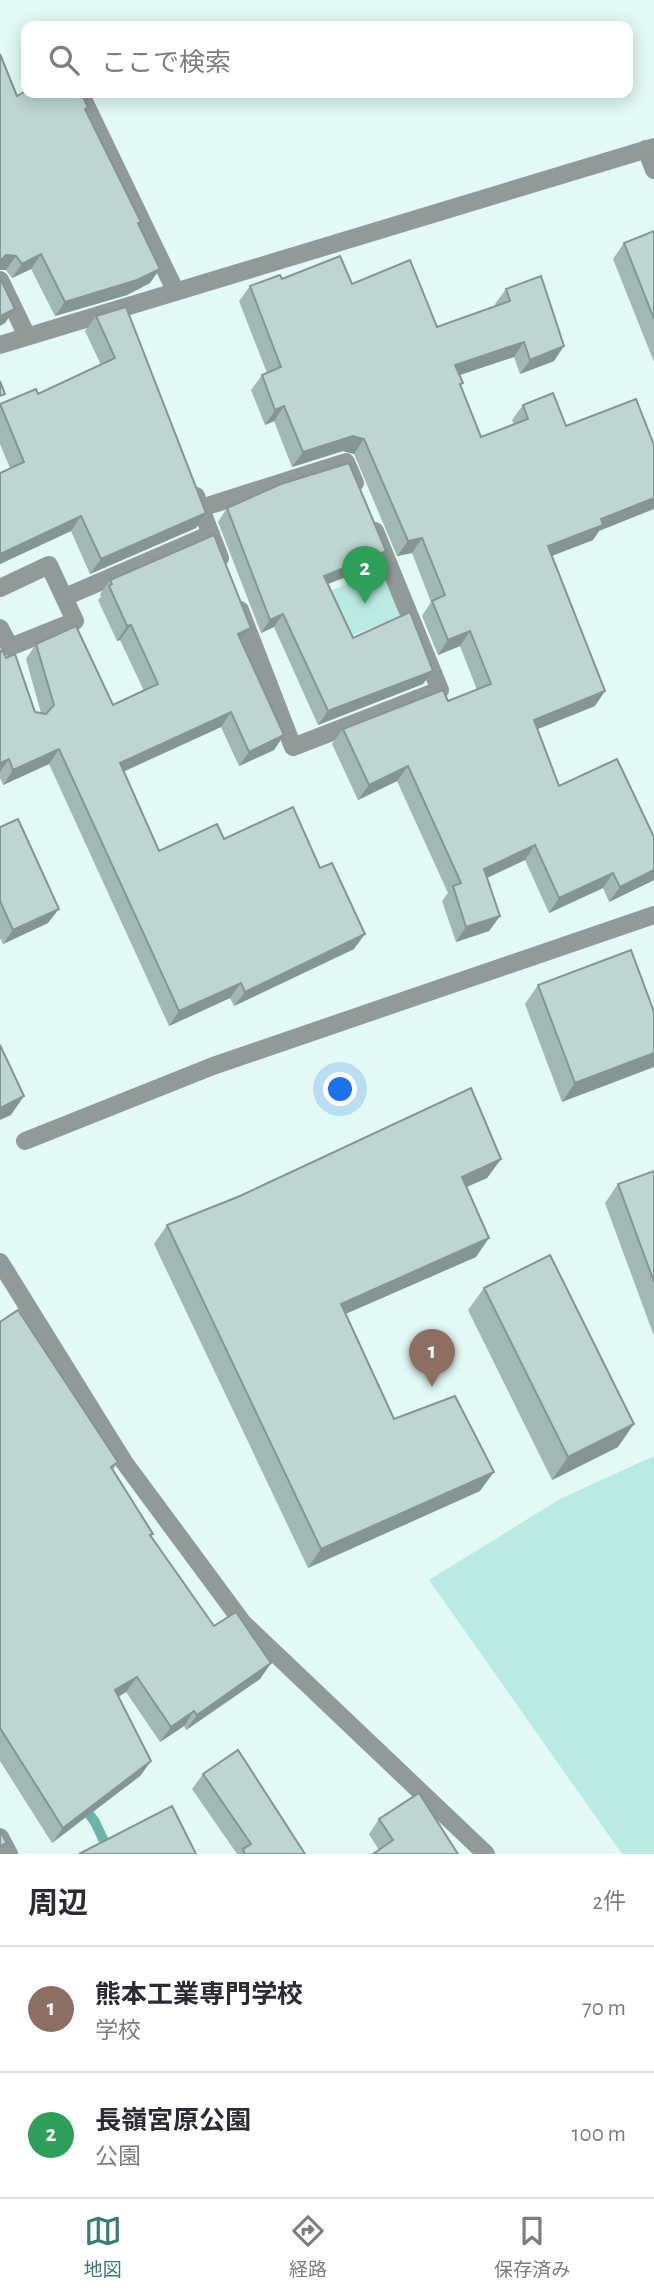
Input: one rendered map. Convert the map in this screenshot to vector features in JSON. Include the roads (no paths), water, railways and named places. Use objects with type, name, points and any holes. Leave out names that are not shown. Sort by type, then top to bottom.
[{"type":"street","points":[[82,98],[175,290]]},
{"type":"street","points":[[0,345],[125,313],[175,290],[650,148],[654,170]]},
{"type":"street","points":[[0,280],[27,336]]},
{"type":"street","points":[[201,508],[346,462],[440,690],[293,747],[235,597]]},
{"type":"street","points":[[191,483],[225,572]]},
{"type":"street","points":[[65,597],[211,534]]},
{"type":"street","points":[[0,588],[49,565],[75,621],[12,653],[0,628]]},
{"type":"street","points":[[25,1141],[213,1066],[654,915]]},
{"type":"street","points":[[0,1262],[124,1461],[243,1623],[486,1854]]},
{"type":"street","points":[[0,1837],[9,1854]]},
{"type":"waterway","points":[[83,1806],[95,1822],[110,1854]]},
{"type":"place","name":"長嶺宮原公園","points":[[365,604]]},
{"type":"place","name":"熊本工業専門学校","points":[[432,1387]]}]
